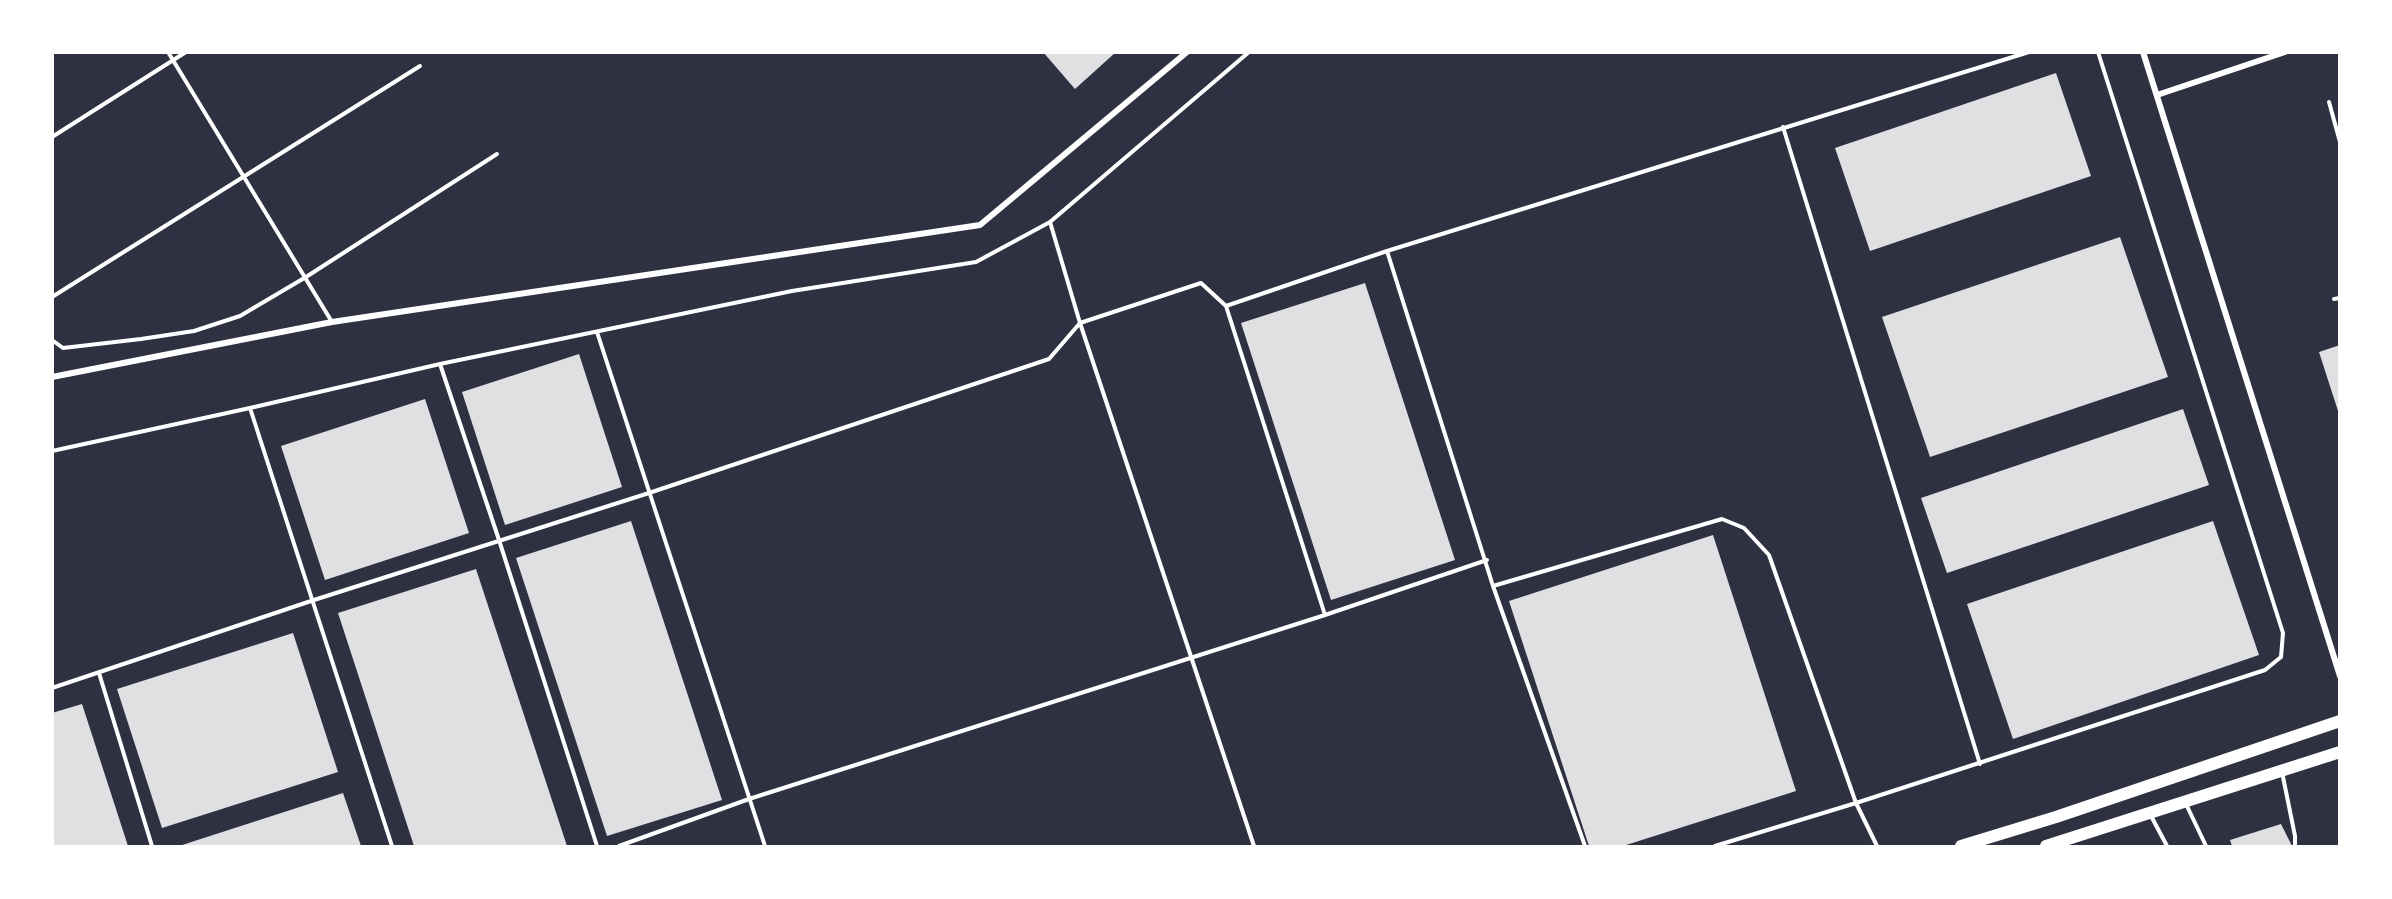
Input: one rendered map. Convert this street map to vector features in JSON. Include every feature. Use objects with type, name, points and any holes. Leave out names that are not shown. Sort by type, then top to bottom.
[{"type":"main road","points":[[1961,846],[2055,817],[2340,721]]},
{"type":"main road","points":[[2046,846],[2340,752]]},
{"type":"street","points":[[52,377],[332,322],[980,225],[1187,52]]},
{"type":"street","points":[[2143,52],[2340,676]]},
{"type":"street","points":[[2157,95],[2285,52]]},
{"type":"lane","points":[[168,52],[332,322]]},
{"type":"lane","points":[[52,137],[186,52]]},
{"type":"lane","points":[[52,451],[440,364],[792,291],[976,262],[1050,222],[1249,52]]},
{"type":"lane","points":[[1226,306],[1387,251],[2029,52]]},
{"type":"lane","points":[[1715,846],[1980,764],[2265,670],[2282,657],[2283,633],[2098,52]]},
{"type":"lane","points":[[52,297],[420,66]]},
{"type":"lane","points":[[2329,102],[2340,142]]},
{"type":"lane","points":[[1783,127],[1980,764]]},
{"type":"lane","points":[[52,340],[63,348],[194,331],[240,316],[306,277],[497,154]]},
{"type":"lane","points":[[1050,222],[1080,323],[1254,846]]},
{"type":"lane","points":[[1387,251],[1493,586],[1585,846]]},
{"type":"lane","points":[[52,688],[314,600],[649,493],[1049,359],[1080,323],[1202,283],[1226,306],[1325,615]]},
{"type":"lane","points":[[2334,299],[2340,298]]},
{"type":"lane","points":[[597,332],[765,846]]},
{"type":"lane","points":[[440,364],[597,846]]},
{"type":"lane","points":[[250,408],[392,846]]},
{"type":"lane","points":[[1493,586],[1722,519],[1744,528],[1769,555],[1856,803],[1877,846]]},
{"type":"lane","points":[[619,846],[749,799],[1193,658],[1486,560]]},
{"type":"lane","points":[[99,673],[153,846]]},
{"type":"lane","points":[[2282,771],[2295,846]]},
{"type":"lane","points":[[2185,802],[2206,846]]},
{"type":"lane","points":[[2150,813],[2167,846]]},
{"type":"building","points":[[1043,52],[1116,52],[1075,89]]},
{"type":"building","points":[[2056,73],[2091,176],[1870,251],[1835,148]]},
{"type":"building","points":[[2120,237],[2168,377],[1930,457],[1882,317]]},
{"type":"building","points":[[1365,283],[1455,560],[1331,600],[1241,323]]},
{"type":"building","points":[[2340,345],[2340,414],[2339,414],[2319,352]]},
{"type":"building","points":[[579,354],[622,487],[505,525],[462,392]]},
{"type":"building","points":[[425,399],[469,533],[325,580],[281,446]]},
{"type":"building","points":[[2183,409],[2209,485],[1947,573],[1921,498]]},
{"type":"building","points":[[631,521],[722,800],[607,836],[516,558]]},
{"type":"building","points":[[2213,521],[2259,655],[2013,739],[1967,604]]},
{"type":"building","points":[[1713,535],[1796,791],[1623,846],[1589,846],[1509,601]]},
{"type":"building","points":[[476,569],[567,846],[414,846],[338,613]]},
{"type":"building","points":[[293,633],[338,772],[162,828],[117,689]]},
{"type":"building","points":[[82,704],[128,846],[52,846],[52,713]]},
{"type":"building","points":[[343,793],[361,846],[179,846]]},
{"type":"building","points":[[2281,824],[2292,846],[2232,846],[2230,840]]}]
